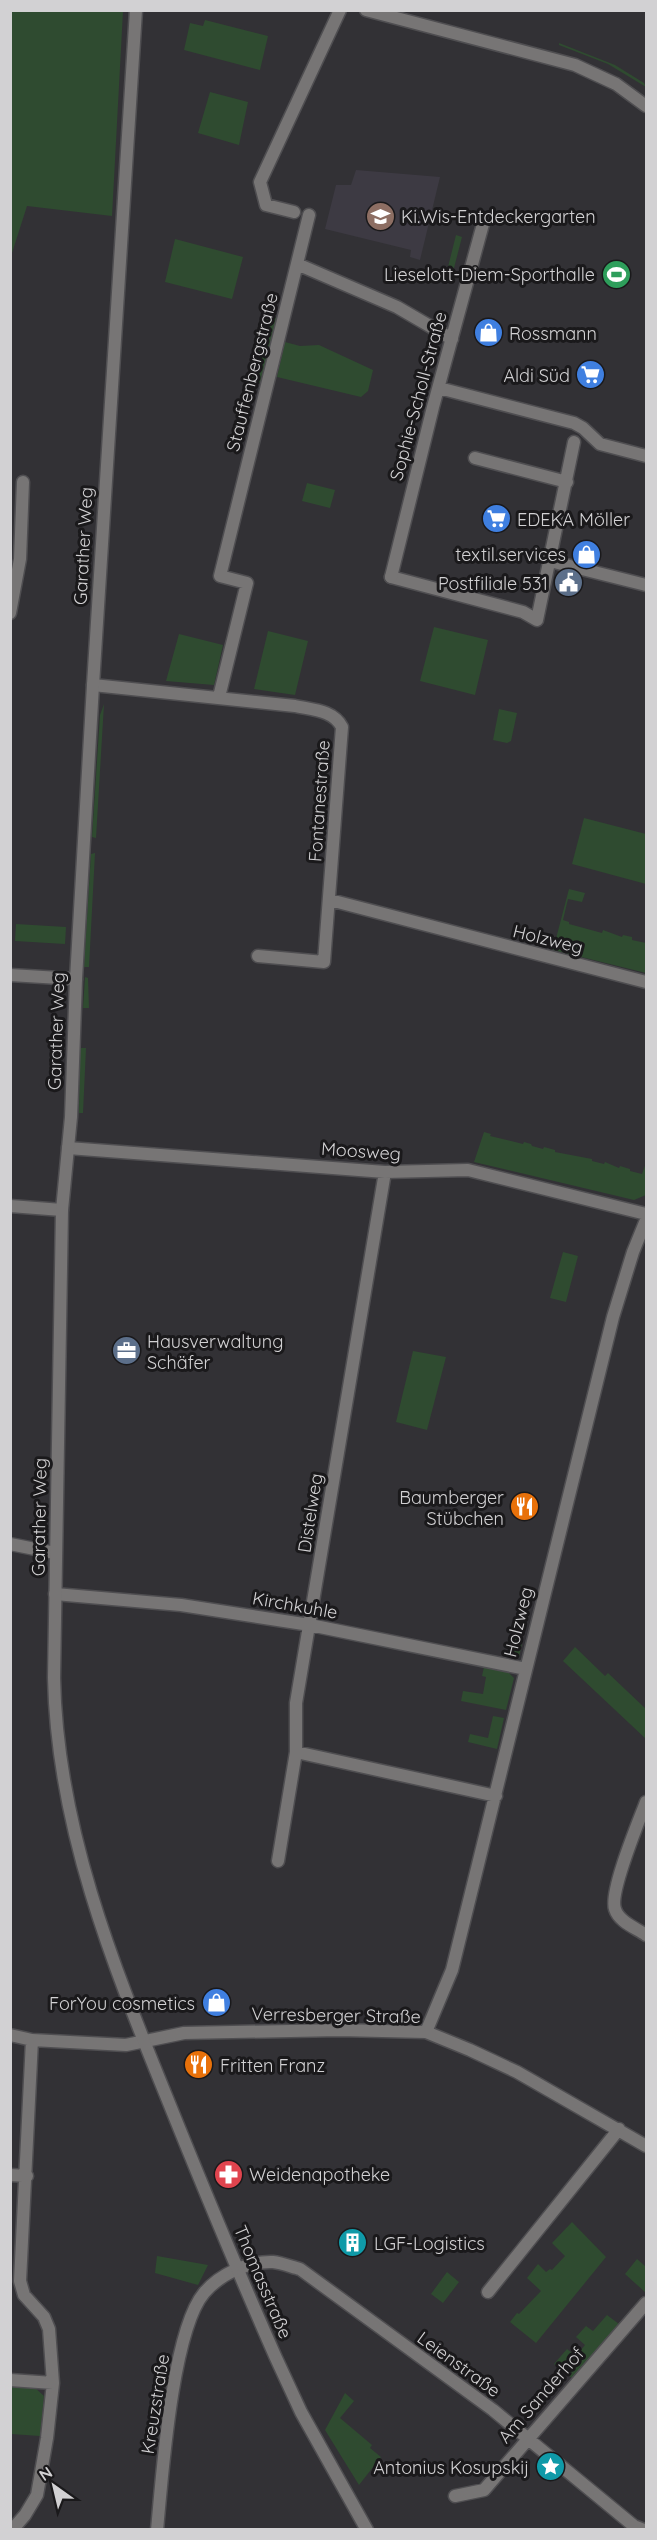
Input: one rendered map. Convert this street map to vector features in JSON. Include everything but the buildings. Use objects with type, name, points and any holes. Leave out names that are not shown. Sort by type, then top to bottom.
[{"type":"street","name":"Garather Weg","points":[[136,10],[93,686],[68,1148],[62,1210],[54,1701],[65,1794],[105,1940],[143,2042]]},
{"type":"street","points":[[294,212],[266,205],[260,182],[340,10]]},
{"type":"street","points":[[366,10],[574,65],[616,84],[646,106]]},
{"type":"street","name":"Stauffenbergstraße","points":[[219,697],[247,583],[220,576],[309,215]]},
{"type":"street","name":"Sophie-Scholl-Straße","points":[[483,224],[391,577],[523,612],[537,620],[550,561]]},
{"type":"street","points":[[297,264],[397,307],[452,339]]},
{"type":"street","points":[[439,388],[567,421],[583,428],[600,444],[646,456]]},
{"type":"street","points":[[574,442],[550,561],[646,585]]},
{"type":"street","points":[[475,458],[567,482]]},
{"type":"street","points":[[10,614],[20,559],[23,482]]},
{"type":"street","name":"Fontanestraße","points":[[93,686],[295,706],[321,711],[338,720],[342,728],[324,962],[258,956]]},
{"type":"street","name":"Holzweg","points":[[330,900],[646,982]]},
{"type":"street","points":[[10,975],[76,980]]},
{"type":"street","name":"Moosweg","points":[[68,1148],[385,1172],[468,1170],[646,1214]]},
{"type":"street","name":"Distelweg","points":[[278,1861],[296,1752],[296,1703],[385,1172]]},
{"type":"street","points":[[10,1206],[62,1210]]},
{"type":"street","name":"Holzweg","points":[[426,2032],[452,1970],[613,1317],[633,1252],[646,1220]]},
{"type":"street","points":[[10,1544],[55,1553]]},
{"type":"street","name":"Kirchkuhle","points":[[55,1594],[181,1605],[310,1625],[525,1669]]},
{"type":"street","points":[[296,1752],[496,1796]]},
{"type":"street","points":[[646,1802],[615,1892],[614,1908],[622,1920],[646,1935]]},
{"type":"street","name":"Verresberger Straße","points":[[10,2035],[32,2040],[126,2045],[184,2033],[339,2030],[426,2032],[517,2072],[646,2146]]},
{"type":"street","points":[[12,2529],[25,2515],[37,2495],[47,2438],[53,2383],[50,2329],[44,2317],[20,2288],[32,2040]]},
{"type":"street","name":"Thomasstraße","points":[[143,2042],[301,2412],[367,2529]]},
{"type":"street","points":[[488,2292],[619,2129]]},
{"type":"street","points":[[10,2175],[27,2176]]},
{"type":"street","name":"Leienstraße","points":[[238,2269],[273,2262],[300,2269],[493,2410],[634,2526],[644,2529]]},
{"type":"street","name":"Kreuzstraße","points":[[157,2529],[175,2373],[192,2315],[204,2294],[227,2274],[238,2269]]},
{"type":"street","name":"Am Sanderhof","points":[[455,2496],[483,2490],[646,2302]]},
{"type":"street","points":[[10,2380],[53,2383]]},
{"type":"shaded area","name":"Ki.Wis-Entdeckergarten","points":[[356,170],[440,177],[420,260],[410,257],[411,250],[325,229],[336,185],[351,185]]},
{"type":"green space","points":[[10,11],[123,11],[112,216],[27,206],[11,256]]},
{"type":"green space","points":[[205,20],[268,36],[260,70],[184,50],[190,23],[203,26]]},
{"type":"green space","points":[[559,43],[615,65],[644,83],[646,87],[608,64],[559,45]]},
{"type":"green space","points":[[210,92],[248,102],[239,145],[198,133]]},
{"type":"green space","points":[[456,235],[462,237],[454,268],[448,267]]},
{"type":"green space","points":[[175,239],[243,257],[232,299],[165,282]]},
{"type":"green space","points":[[266,315],[277,318],[260,383],[250,380]]},
{"type":"green space","points":[[285,342],[300,346],[319,345],[373,370],[368,391],[361,397],[277,377]]},
{"type":"green space","points":[[307,483],[335,490],[330,508],[302,501]]},
{"type":"green space","points":[[434,627],[488,640],[475,695],[420,681]]},
{"type":"green space","points":[[268,631],[308,641],[295,695],[254,689]]},
{"type":"green space","points":[[179,634],[223,645],[214,685],[166,681]]},
{"type":"green space","points":[[104,704],[96,838],[92,837],[100,715]]},
{"type":"green space","points":[[499,709],[517,713],[511,741],[507,743],[493,740]]},
{"type":"green space","points":[[584,818],[646,834],[646,884],[572,864]]},
{"type":"green space","points":[[95,853],[89,967],[84,967],[91,854]]},
{"type":"green space","points":[[569,889],[585,893],[582,902],[568,899],[563,920],[569,924],[602,933],[603,930],[622,937],[623,935],[632,937],[632,940],[646,943],[646,973],[553,950]]},
{"type":"green space","points":[[16,924],[66,927],[65,944],[15,941]]},
{"type":"green space","points":[[85,977],[88,978],[89,1008],[83,1008]]},
{"type":"green space","points":[[80,1048],[86,1048],[83,1113],[79,1113]]},
{"type":"green space","points":[[484,1132],[491,1134],[490,1136],[523,1144],[524,1142],[604,1164],[605,1162],[642,1174],[646,1163],[646,1195],[634,1200],[474,1162]]},
{"type":"green space","points":[[563,1252],[578,1256],[566,1302],[550,1298]]},
{"type":"green space","points":[[413,1351],[446,1357],[427,1430],[396,1422]]},
{"type":"green space","points":[[515,1638],[523,1639],[519,1657],[511,1655]]},
{"type":"green space","points":[[575,1647],[605,1676],[608,1673],[646,1709],[646,1739],[563,1661]]},
{"type":"green space","points":[[484,1667],[507,1671],[514,1678],[506,1710],[461,1701],[463,1691],[483,1694],[486,1677],[482,1676]]},
{"type":"green space","points":[[493,1716],[504,1718],[497,1749],[468,1742],[470,1734],[488,1738]]},
{"type":"green space","points":[[572,2222],[606,2257],[536,2343],[510,2322],[541,2291],[527,2278],[538,2264],[546,2272],[552,2270],[565,2256],[552,2243]]},
{"type":"green space","points":[[157,2256],[208,2265],[198,2285],[155,2273]]},
{"type":"green space","points":[[637,2259],[646,2265],[646,2293],[625,2274]]},
{"type":"green space","points":[[447,2272],[459,2282],[443,2303],[431,2294]]},
{"type":"green space","points":[[607,2315],[619,2324],[572,2378],[554,2364],[567,2349],[576,2356],[585,2345],[576,2337],[586,2326],[593,2331]]},
{"type":"green space","points":[[10,2386],[34,2387],[44,2396],[40,2436],[11,2434]]},
{"type":"green space","points":[[345,2393],[354,2401],[340,2418],[372,2445],[370,2448],[381,2457],[359,2485],[325,2430]]},
{"type":"place","name":"Ki.Wis-Entdeckergarten","points":[[380,216]]},
{"type":"place","name":"Lieselott-Diem-Sporthalle","points":[[616,274]]},
{"type":"place","name":"Rossmann","points":[[488,333]]},
{"type":"place","name":"Aldi Süd","points":[[591,375]]},
{"type":"place","name":"EDEKA Möller","points":[[496,519]]},
{"type":"place","name":"textil.services","points":[[587,554]]},
{"type":"place","name":"Postfiliale 531","points":[[569,583]]},
{"type":"place","name":"Hausverwaltung Schäfer","points":[[126,1351]]},
{"type":"place","name":"Baumberger Stübchen","points":[[525,1507]]},
{"type":"place","name":"ForYou cosmetics","points":[[216,2003]]},
{"type":"place","name":"Fritten Franz","points":[[199,2065]]},
{"type":"place","name":"Weidenapotheke","points":[[228,2174]]},
{"type":"place","name":"LGF-Logistics","points":[[353,2243]]},
{"type":"place","name":"Antonius Kosupskij","points":[[550,2467]]}]
